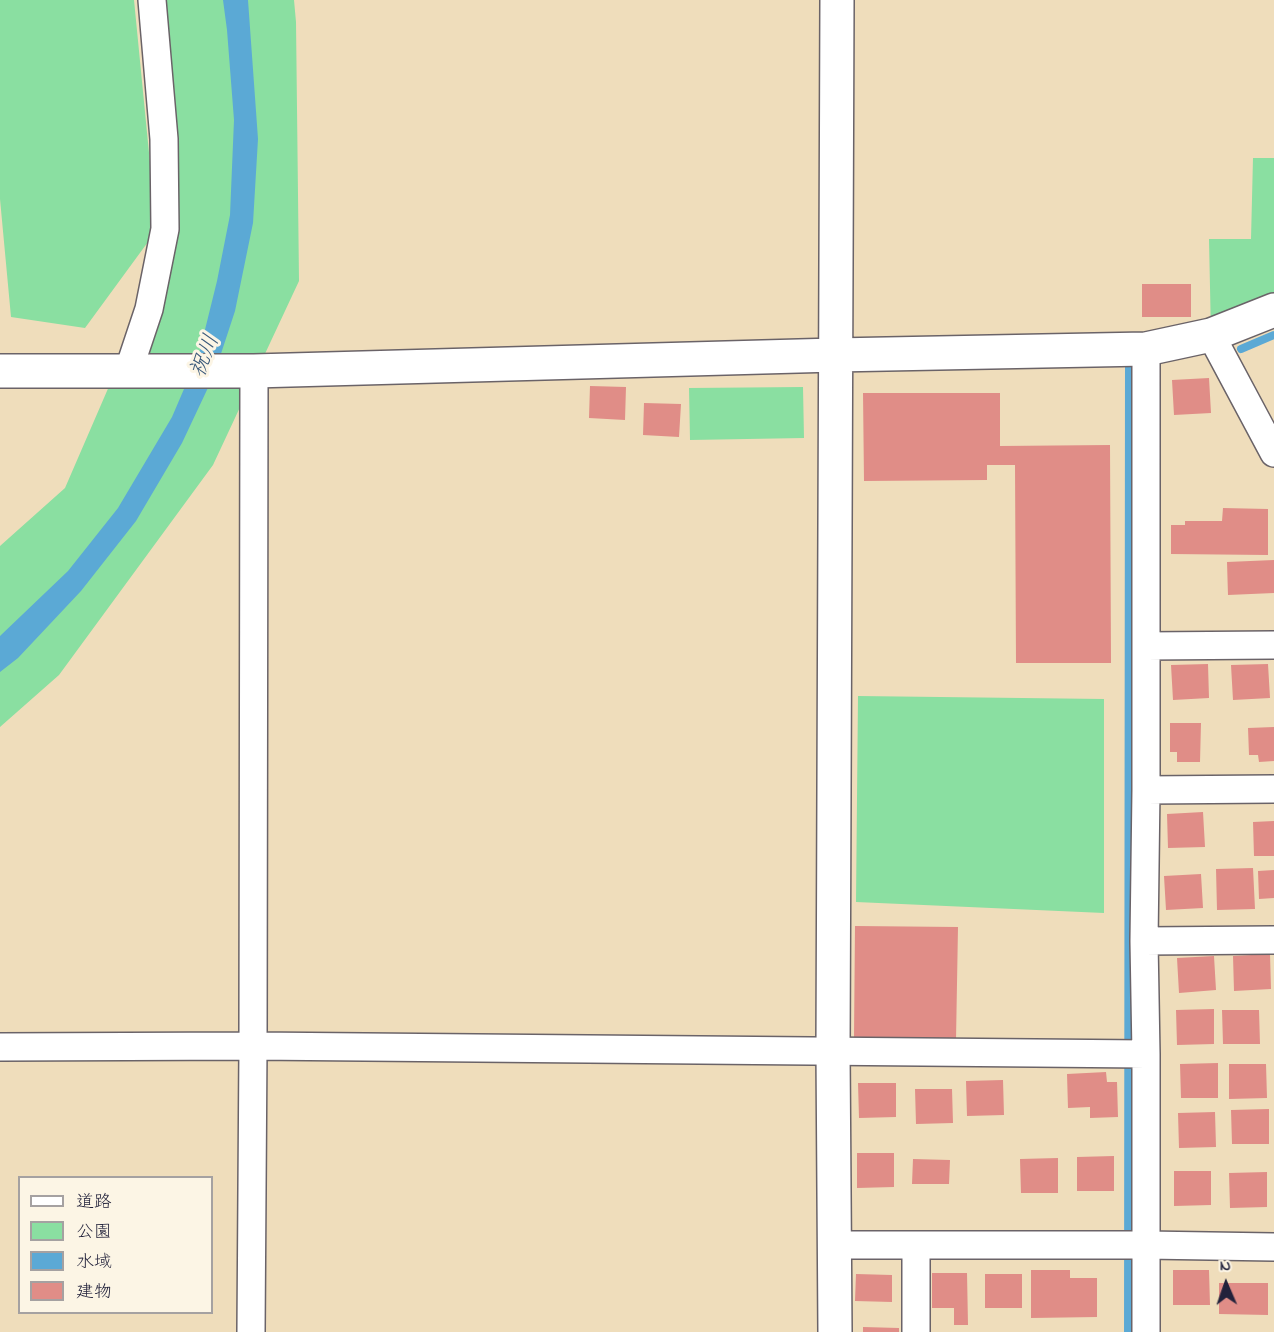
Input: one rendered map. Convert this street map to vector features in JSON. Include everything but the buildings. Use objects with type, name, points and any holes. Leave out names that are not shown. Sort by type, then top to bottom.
[{"type":"street","points":[[142,372],[149,309],[165,230],[164,140],[152,0]]},
{"type":"street","points":[[835,1332],[833,1051],[837,0]]},
{"type":"street","points":[[0,371],[254,371],[1146,349],[1211,335],[1274,310]]},
{"type":"street","points":[[1211,335],[1274,453]]},
{"type":"street","points":[[1146,349],[1144,941],[1146,1332]]},
{"type":"street","points":[[250,1332],[253,1046],[254,371]]},
{"type":"street","points":[[1146,646],[1274,645]]},
{"type":"street","points":[[1146,790],[1274,789]]},
{"type":"street","points":[[1144,941],[1274,940]]},
{"type":"street","points":[[0,1047],[253,1046],[1146,1054]]},
{"type":"street","points":[[835,1245],[1274,1247]]},
{"type":"street","points":[[916,1245],[916,1332]]},
{"type":"green space","points":[[0,0],[134,0],[156,224],[159,0],[294,0],[299,281],[213,465],[59,675],[0,727],[0,546],[65,488],[155,280],[156,231],[85,328],[11,317],[0,199]]},
{"type":"green space","points":[[1253,158],[1274,158],[1274,306],[1211,335],[1209,239],[1251,239]]},
{"type":"green space","points":[[803,387],[804,438],[690,440],[689,388]]},
{"type":"green space","points":[[858,696],[1104,699],[1104,913],[856,902]]},
{"type":"water","name":"祝川","points":[[223,0],[248,0],[258,139],[253,223],[235,311],[214,375],[182,443],[136,521],[81,591],[18,658],[0,672],[0,636],[68,571],[118,508],[172,417],[199,354],[230,215],[234,120]]},
{"type":"waterway","points":[[1241,349],[1274,335]]},
{"type":"waterway","points":[[1128,1332],[1129,367]]}]
